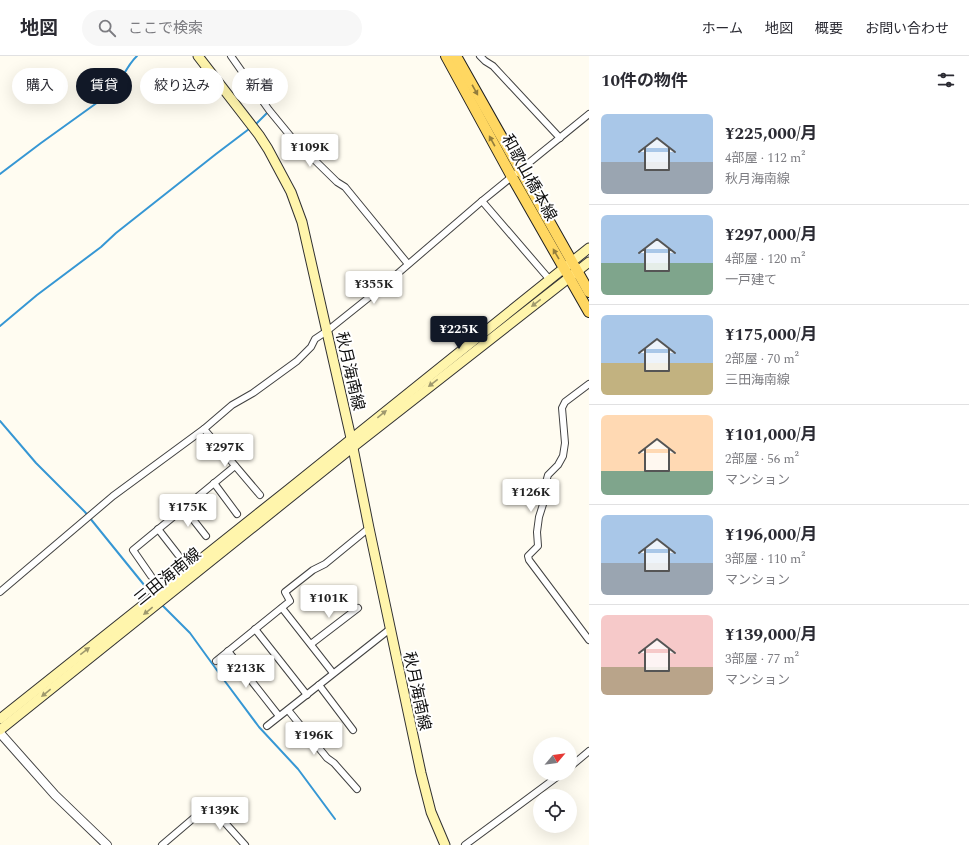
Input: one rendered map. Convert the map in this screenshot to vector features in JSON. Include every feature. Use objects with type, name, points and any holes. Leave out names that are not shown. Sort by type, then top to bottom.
[{"type":"main road","name":"秋月海南線","points":[[198,56],[259,135],[291,192],[302,222],[352,442],[368,528],[424,786],[431,812],[445,845]]},
{"type":"main road","name":"和歌山橋本線","points":[[446,56],[574,274],[589,292]]},
{"type":"main road","name":"和歌山橋本線","points":[[456,56],[516,174]]},
{"type":"main road","name":"秋月海南線","points":[[352,442],[589,248]]},
{"type":"main road","name":"秋月海南線","points":[[352,442],[589,262]]},
{"type":"main road","name":"和歌山橋本線","points":[[574,274],[589,312]]},
{"type":"main road","name":"三田海南線","points":[[0,719],[289,489],[352,442]]},
{"type":"main road","name":"三田海南線","points":[[0,730],[352,442]]},
{"type":"street","points":[[231,56],[269,110],[292,138],[337,182],[345,187],[408,264]]},
{"type":"street","points":[[480,56],[485,62],[493,66],[560,138]]},
{"type":"street","points":[[0,592],[113,496],[204,429],[232,405],[253,393],[298,361],[311,347],[315,339],[327,332],[382,287],[482,201],[589,114]]},
{"type":"street","points":[[482,201],[550,280]]},
{"type":"street","points":[[589,384],[565,402],[562,408],[565,443],[563,456],[558,465],[548,475],[546,482],[546,495],[539,517],[537,532],[538,546],[528,556],[529,560],[589,640]]},
{"type":"street","points":[[204,429],[260,495]]},
{"type":"street","points":[[151,576],[133,550],[235,466]]},
{"type":"street","points":[[214,484],[237,514]]},
{"type":"street","points":[[184,508],[206,536]]},
{"type":"street","points":[[216,660],[290,601],[285,592],[313,570],[325,564],[368,528]]},
{"type":"street","points":[[158,529],[180,556]]},
{"type":"street","points":[[282,608],[334,673]]},
{"type":"street","points":[[311,644],[358,608]]},
{"type":"street","points":[[255,629],[307,695]]},
{"type":"street","points":[[267,726],[390,630]]},
{"type":"street","points":[[228,651],[279,716]]},
{"type":"street","points":[[319,686],[353,730]]},
{"type":"street","points":[[288,710],[327,758],[334,763],[357,789]]},
{"type":"street","points":[[0,733],[55,795],[107,845]]},
{"type":"street","points":[[577,761],[589,751]]},
{"type":"street","points":[[465,845],[552,781]]},
{"type":"street","points":[[162,845],[209,805],[245,845]]},
{"type":"waterway","points":[[0,174],[112,92],[137,56]]},
{"type":"waterway","points":[[256,124],[268,112]]},
{"type":"waterway","points":[[0,326],[37,295],[101,247],[116,233],[249,129]]},
{"type":"waterway","points":[[0,421],[36,463],[85,512],[149,591]]},
{"type":"waterway","points":[[163,606],[190,633],[259,727],[298,769],[335,819]]}]
